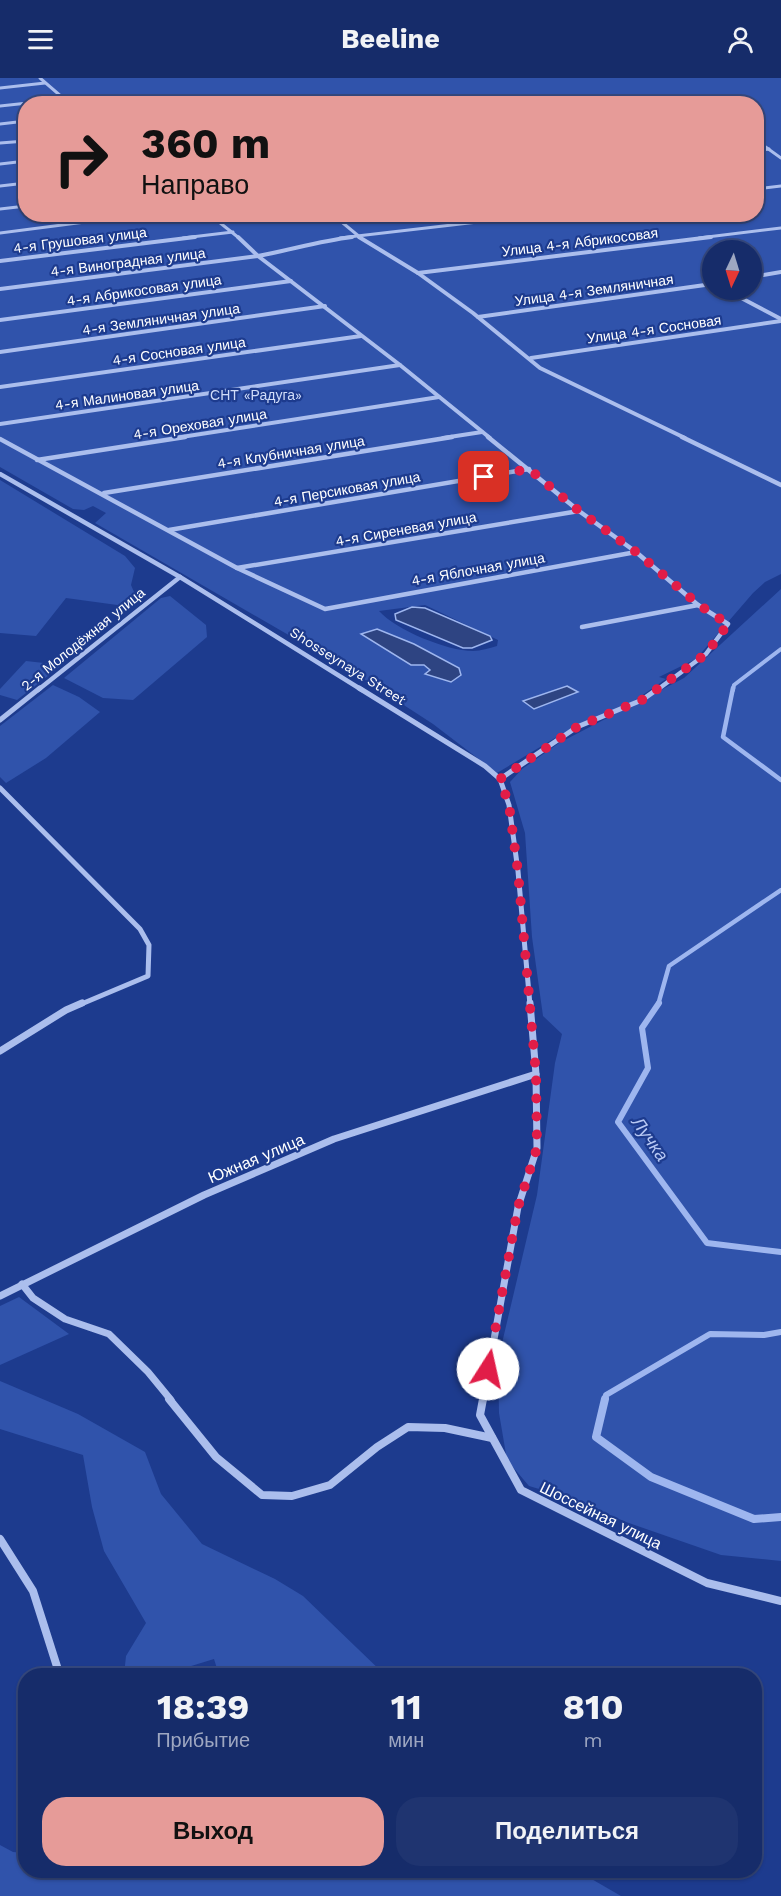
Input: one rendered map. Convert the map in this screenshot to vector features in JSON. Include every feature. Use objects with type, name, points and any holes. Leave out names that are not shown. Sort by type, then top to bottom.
[{"type":"street","points":[[40,78],[61,96]]},
{"type":"street","points":[[0,88],[45,83]]},
{"type":"street","points":[[0,106],[18,104]]},
{"type":"street","points":[[0,124],[18,122]]},
{"type":"street","points":[[0,143],[18,142]]},
{"type":"street","points":[[764,146],[781,158]]},
{"type":"street","points":[[764,150],[769,149]]},
{"type":"street","points":[[0,164],[18,162]]},
{"type":"street","points":[[0,186],[18,184]]},
{"type":"street","points":[[764,188],[781,186]]},
{"type":"street","points":[[0,209],[18,207]]},
{"type":"street","points":[[0,233],[85,222]]},
{"type":"street","points":[[220,222],[258,256],[326,306],[579,511],[636,552],[699,605],[728,624],[706,654],[642,700],[577,727],[500,779]]},
{"type":"street","points":[[341,222],[359,237],[418,273],[478,317],[531,358],[540,368],[781,485]]},
{"type":"street","name":"4-я Виноградная улица","points":[[0,289],[258,256],[291,250],[316,241],[481,222]]},
{"type":"street","name":"Улица 4-я Абрикосовая","points":[[418,273],[781,228]]},
{"type":"street","name":"4-я Грушовая улица","points":[[0,261],[233,232]]},
{"type":"street","points":[[762,275],[781,272]]},
{"type":"street","name":"4-я Абрикосовая улица","points":[[0,320],[291,281]]},
{"type":"street","name":"Улица 4-я Земляничная","points":[[478,317],[702,285]]},
{"type":"street","name":"Улица 4-я Сосновая","points":[[744,300],[781,320]]},
{"type":"street","name":"4-я Земляничная улица","points":[[0,352],[326,306]]},
{"type":"street","name":"Улица 4-я Сосновая","points":[[531,358],[781,320]]},
{"type":"street","name":"4-я Сосновая улица","points":[[0,387],[361,336]]},
{"type":"street","name":"4-я Малиновая улица","points":[[0,424],[400,365]]},
{"type":"street","name":"4-я Ореховая улица","points":[[36,460],[439,398]]},
{"type":"street","name":"4-я Клубничная улица","points":[[102,494],[482,432]]},
{"type":"street","points":[[0,439],[237,568]]},
{"type":"street","name":"4-я Персиковая улица","points":[[168,530],[529,469]]},
{"type":"street","name":"Shosseynaya Street","points":[[0,474],[180,577],[475,759],[500,779]]},
{"type":"street","name":"4-я Сиреневая улица","points":[[237,568],[579,511]]},
{"type":"street","name":"4-я Яблочная улица","points":[[237,568],[325,609],[636,552]]},
{"type":"street","name":"2-я Молодёжная улица","points":[[0,720],[180,577]]},
{"type":"street","points":[[582,627],[699,605]]},
{"type":"street","name":"Шоссейная улица","points":[[500,779],[509,805],[518,872],[536,1074],[537,1148],[518,1207],[480,1415],[521,1490],[707,1583],[781,1600]]},
{"type":"street","points":[[0,788],[140,929],[150,945],[148,976],[66,1010],[0,1051]]},
{"type":"street","name":"Южная улица","points":[[0,1296],[204,1195],[334,1139],[536,1074]]},
{"type":"street","points":[[22,1284],[33,1298],[65,1319],[109,1334],[148,1372],[216,1457],[262,1495],[292,1496],[330,1485],[377,1447],[408,1427],[445,1428],[492,1438]]},
{"type":"street","points":[[0,1539],[33,1592],[57,1668]]},
{"type":"green space","name":"СНТ «Радуга»","points":[[0,78],[781,78],[781,574],[765,582],[753,593],[696,659],[659,677],[666,679],[631,703],[565,732],[497,773],[433,724],[356,674],[95,523],[106,513],[93,506],[84,510],[73,509],[0,467]],"holes":[[[425,605],[498,640],[497,646],[482,650],[462,650],[409,632],[379,611]],[[377,629],[414,644],[459,668],[461,675],[451,682],[426,674],[430,670],[424,665],[411,665],[362,635]]]},
{"type":"green space","points":[[0,480],[125,556],[135,568],[131,585],[137,599],[132,607],[66,598],[36,636],[0,633]]},
{"type":"green space","points":[[781,589],[781,1561],[721,1555],[626,1522],[573,1499],[529,1486],[507,1460],[499,1413],[498,1360],[537,1195],[555,1063],[562,1034],[543,1016],[532,937],[525,833],[510,782],[522,769],[559,743],[684,678]]},
{"type":"green space","points":[[170,596],[206,625],[207,637],[133,700],[103,698],[64,678],[161,598]]},
{"type":"green space","points":[[26,661],[62,665],[17,700],[0,695],[0,689]]},
{"type":"green space","points":[[53,685],[79,697],[100,712],[46,758],[6,783],[0,777],[0,726]]},
{"type":"green space","points":[[19,1297],[69,1334],[0,1365],[0,1306]]},
{"type":"green space","points":[[0,1381],[78,1414],[145,1452],[161,1494],[202,1544],[275,1579],[303,1596],[378,1668],[217,1668],[214,1659],[185,1668],[125,1668],[126,1656],[146,1623],[104,1551],[92,1507],[83,1455],[0,1429]]},
{"type":"green space","points":[[0,1845],[18,1852],[18,1878],[590,1878],[621,1896],[0,1896]]},
{"type":"shaded area","points":[[412,607],[425,608],[490,636],[492,640],[472,648],[463,648],[396,620],[395,614]]},
{"type":"shaded area","points":[[377,629],[414,644],[459,668],[461,675],[451,682],[425,674],[430,670],[424,665],[411,665],[361,634]]},
{"type":"shaded area","points":[[567,686],[578,692],[534,709],[523,701]]},
{"type":"waterway","name":"Лучка","points":[[733,690],[734,685],[781,649]]},
{"type":"waterway","name":"Лучка","points":[[733,688],[723,737],[781,780]]},
{"type":"waterway","name":"Лучка","points":[[658,1004],[669,966],[781,890]]},
{"type":"waterway","name":"Лучка","points":[[658,1004],[642,1028],[648,1068],[618,1122],[707,1243],[781,1252]]},
{"type":"waterway","name":"Лучка","points":[[605,1400],[606,1395],[710,1334],[764,1335],[781,1332]]},
{"type":"waterway","name":"Лучка","points":[[605,1399],[596,1437],[651,1477],[754,1519],[781,1517]]},
{"type":"route","points":[[484,477],[529,469],[579,511],[636,552],[699,605],[728,624],[706,654],[642,700],[577,727],[500,779],[509,805],[518,872],[536,1074],[537,1148],[518,1207],[488,1369]]}]
